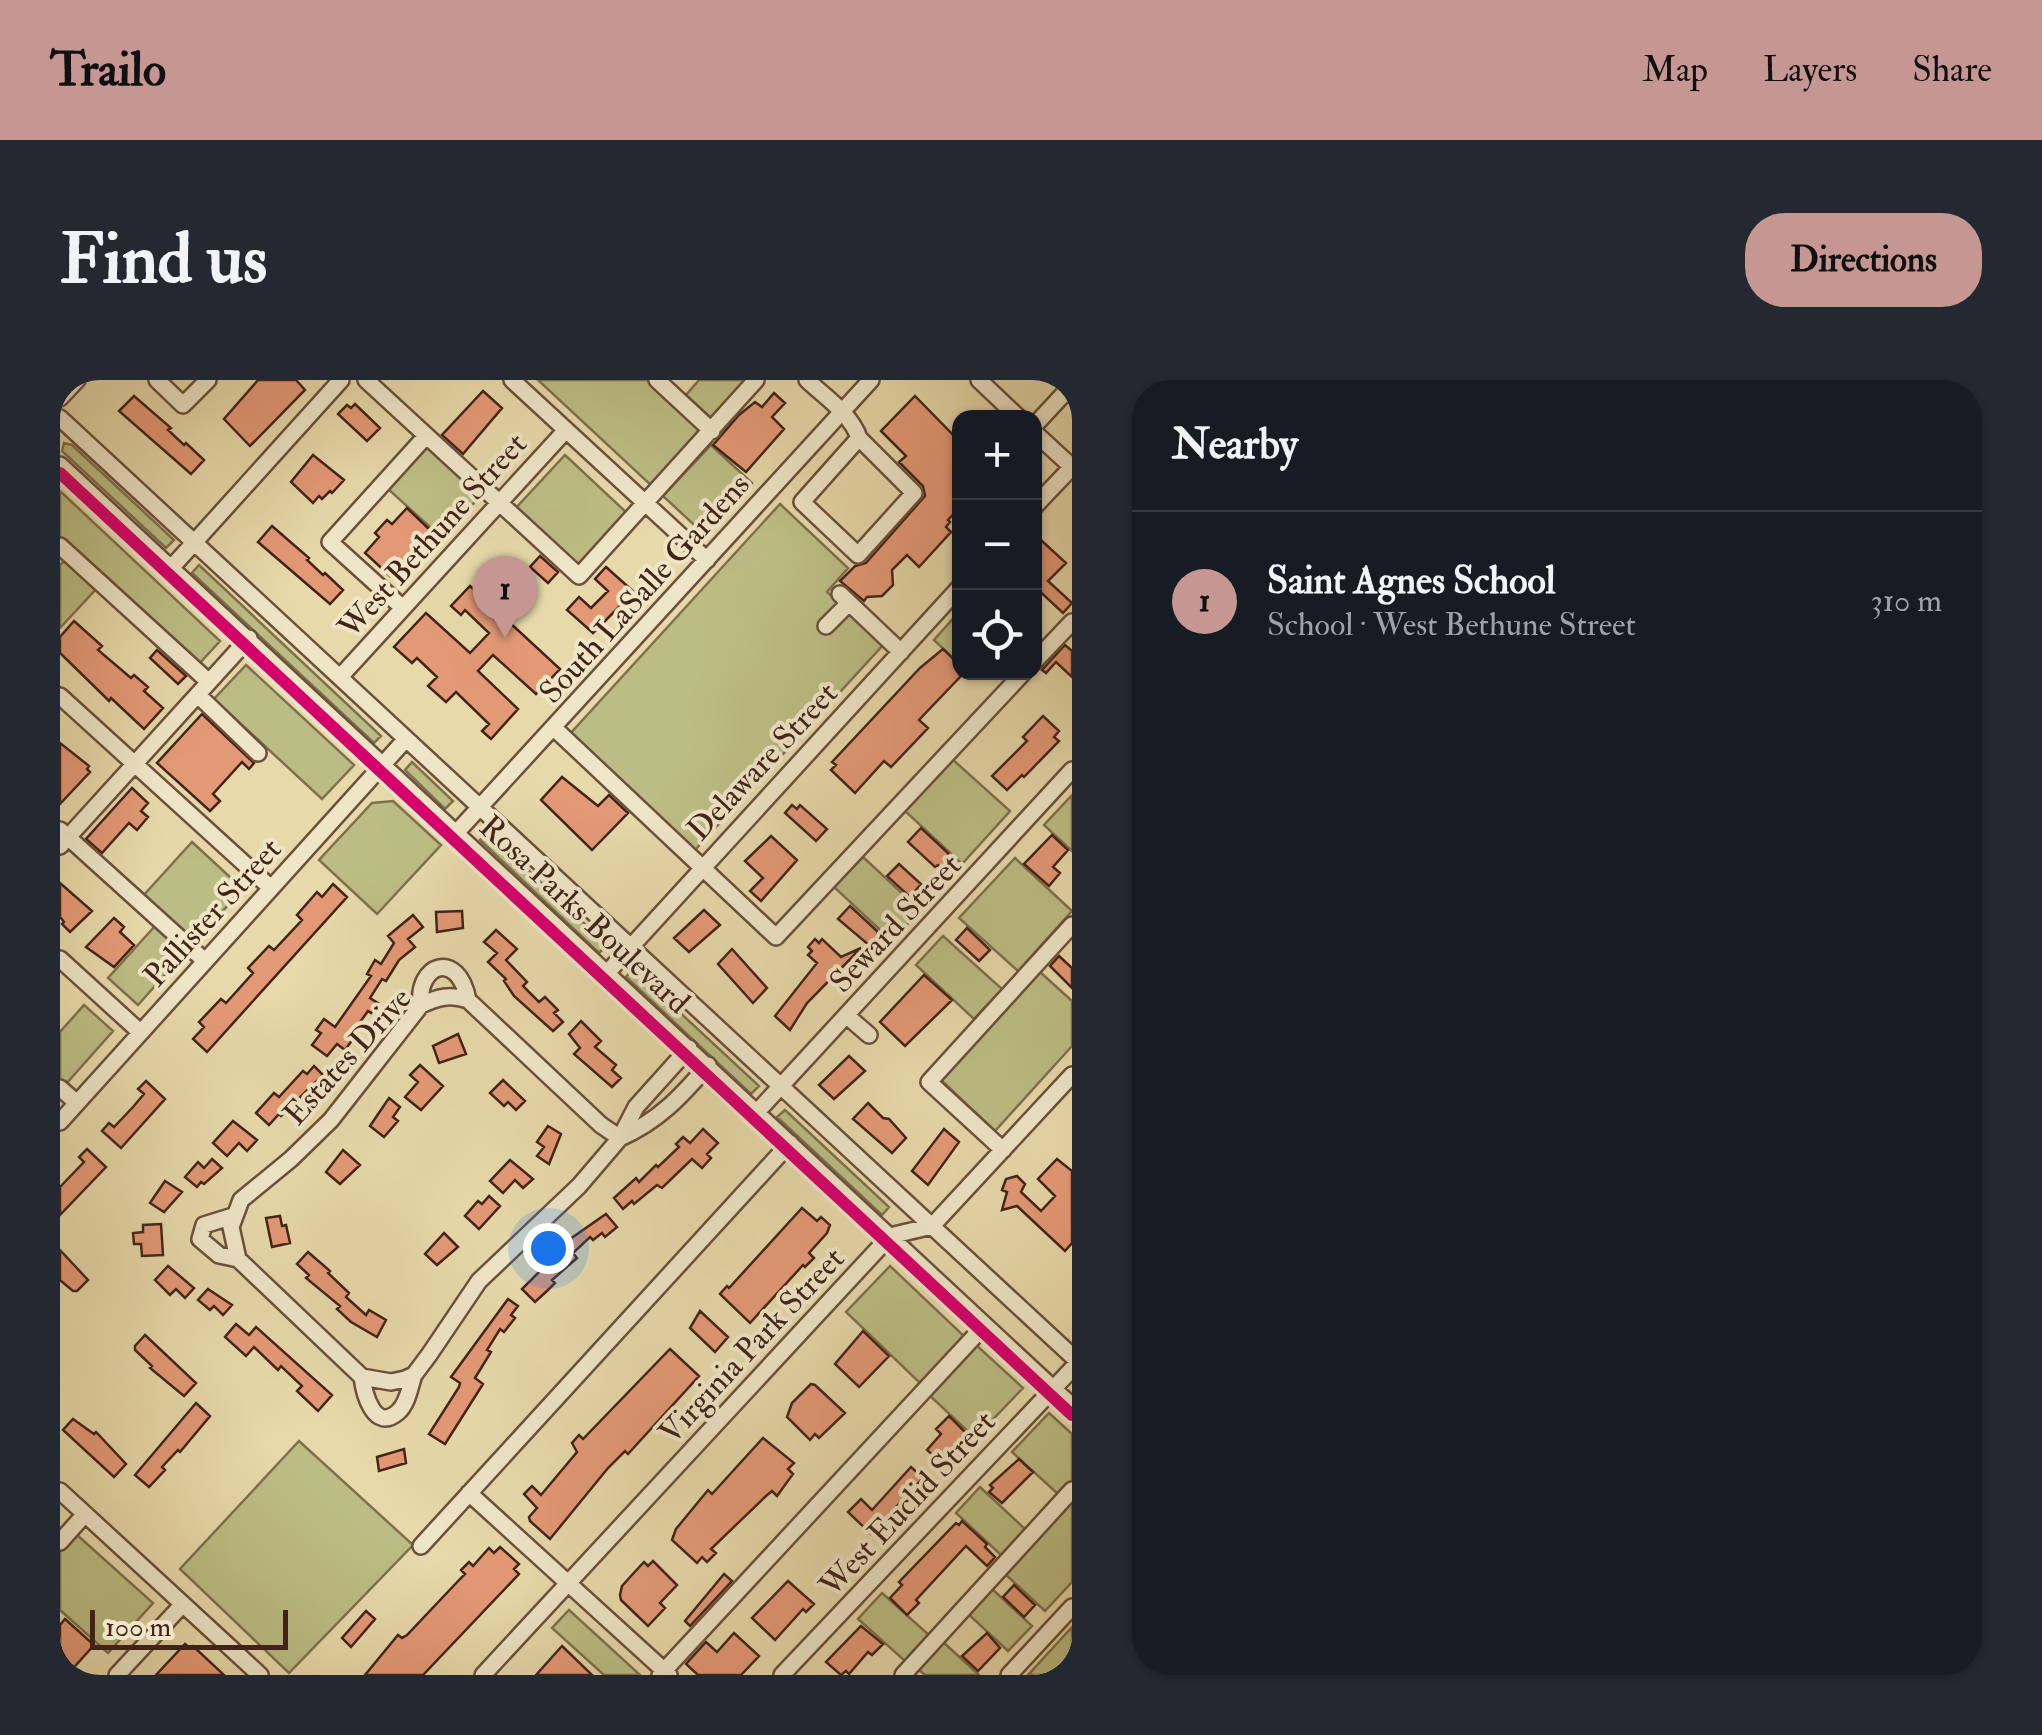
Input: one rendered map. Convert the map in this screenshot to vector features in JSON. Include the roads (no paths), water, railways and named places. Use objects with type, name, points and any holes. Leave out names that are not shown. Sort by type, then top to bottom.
[{"type":"street","points":[[60,398],[77,380]]},
{"type":"street","points":[[157,380],[183,405],[208,380]]},
{"type":"street","points":[[172,567],[341,380]]},
{"type":"street","points":[[366,380],[579,576],[756,380]]},
{"type":"street","points":[[512,380],[706,560]]},
{"type":"street","points":[[656,380],[712,431]]},
{"type":"street","points":[[807,380],[842,412],[860,438],[914,493],[858,555],[802,502],[860,438]]},
{"type":"street","name":"South LaSalle Gardens","points":[[457,832],[872,380]]},
{"type":"street","points":[[979,380],[1011,410]]},
{"type":"street","points":[[1042,420],[1072,384]]},
{"type":"street","name":"Rosa Parks Boulevard","points":[[60,418],[1072,1356]]},
{"type":"street","name":"West Bethune Street","points":[[340,677],[566,430]]},
{"type":"street","points":[[403,608],[330,542],[426,436]]},
{"type":"street","points":[[1041,500],[1072,467],[1042,437]]},
{"type":"street","name":"Rosa Parks Boulevard","points":[[60,464],[1072,1406]]},
{"type":"street","points":[[60,546],[203,688],[258,753]]},
{"type":"street","name":"Delaware Street","points":[[608,972],[958,590]]},
{"type":"street","points":[[826,626],[845,599],[900,652]]},
{"type":"street","points":[[1042,654],[1072,622]]},
{"type":"street","points":[[205,962],[63,838],[249,638]]},
{"type":"street","points":[[554,728],[776,937],[1017,680]]},
{"type":"street","points":[[60,696],[271,888]]},
{"type":"street","name":"Pallister Street","points":[[60,1122],[406,739]]},
{"type":"street","name":"Seward Street","points":[[758,1112],[1072,770]]},
{"type":"street","points":[[208,831],[221,817]]},
{"type":"street","points":[[1003,1150],[929,1082],[1072,924]]},
{"type":"street","points":[[60,959],[140,1032]]},
{"type":"street","points":[[421,1005],[422,984],[436,970],[455,970],[468,1000],[600,1125],[620,1138]]},
{"type":"street","name":"Estates Drive","points":[[468,1000],[442,997],[421,1005],[331,1120],[248,1193],[233,1216],[204,1226],[200,1238],[220,1256],[238,1259],[362,1377],[368,1406],[376,1415],[398,1413],[414,1374],[478,1281],[579,1186],[620,1138],[636,1107],[688,1048]]},
{"type":"street","points":[[847,1016],[869,1035]]},
{"type":"street","name":"Estates Drive","points":[[620,1138],[648,1126],[708,1066]]},
{"type":"street","points":[[932,1226],[1072,1075]]},
{"type":"street","points":[[60,1088],[77,1104]]},
{"type":"street","points":[[421,1546],[790,1143]]},
{"type":"street","points":[[233,1216],[232,1241],[238,1259]]},
{"type":"street","name":"Virginia Park Street","points":[[483,1675],[890,1236],[932,1226]]},
{"type":"street","points":[[469,1493],[664,1674],[985,1324]]},
{"type":"street","name":"West Euclid Street","points":[[782,1675],[1072,1369]]},
{"type":"street","points":[[362,1377],[391,1382],[414,1374]]},
{"type":"street","points":[[903,1675],[1072,1490]]},
{"type":"street","points":[[60,1491],[260,1675]]},
{"type":"street","points":[[60,1542],[85,1514]]},
{"type":"street","points":[[117,1675],[183,1604]]},
{"type":"street","points":[[1009,1675],[1072,1607]]},
{"type":"place","name":"Saint Agnes School","points":[[505,638]]}]
